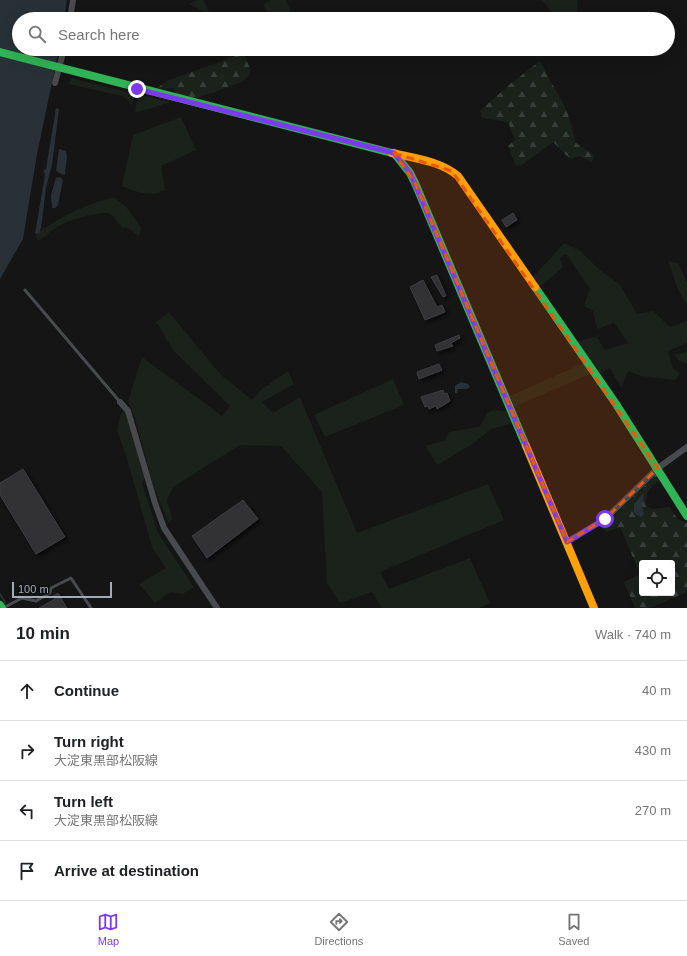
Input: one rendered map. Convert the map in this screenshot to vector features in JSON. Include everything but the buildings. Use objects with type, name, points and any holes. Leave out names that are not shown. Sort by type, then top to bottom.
[{"type":"main road","points":[[0,52],[12,55]]},
{"type":"main road","points":[[14,56],[59,69],[424,160],[447,168],[458,176],[658,468],[687,516]]},
{"type":"main road","points":[[394,153],[410,173],[415,184],[594,608]]},
{"type":"street","points":[[71,12],[73,0]]},
{"type":"street","points":[[55,83],[62,56]]},
{"type":"street","points":[[120,402],[128,411],[155,503],[164,528],[214,607]]},
{"type":"street","points":[[567,542],[605,519],[658,468],[687,447]]},
{"type":"lane","points":[[25,290],[120,402]]},
{"type":"lane","points":[[2,608],[22,598],[36,601],[50,593],[51,588],[71,578],[91,608]]},
{"type":"highlighted area","points":[[394,153],[452,171],[658,468],[605,519],[567,542],[415,183]]},
{"type":"green space","points":[[198,0],[203,0],[209,12],[205,12],[188,4]]},
{"type":"green space","points":[[271,0],[286,0],[291,12],[267,12],[263,4]]},
{"type":"green space","points":[[542,0],[577,0],[578,12],[551,12]]},
{"type":"green space","points":[[236,56],[245,56],[250,69],[250,74],[242,82],[197,98],[176,94],[173,88],[157,88],[167,81]]},
{"type":"green space","points":[[540,61],[567,111],[576,143],[594,155],[592,162],[579,156],[570,159],[553,142],[522,165],[516,166],[508,146],[515,140],[508,122],[482,118],[480,111],[509,85]]},
{"type":"green space","points":[[71,78],[135,94],[132,105],[123,96],[69,84]]},
{"type":"green space","points":[[138,94],[171,102],[135,113]]},
{"type":"green space","points":[[181,117],[196,150],[161,166],[165,190],[154,194],[149,194],[122,186],[133,135]]},
{"type":"green space","points":[[114,197],[127,208],[141,227],[139,237],[130,229],[122,227],[110,213],[104,213],[75,219],[61,225],[38,241],[36,234],[54,222],[84,207]]},
{"type":"green space","points":[[564,243],[580,251],[600,270],[620,285],[637,314],[653,311],[670,327],[687,321],[687,343],[668,351],[673,368],[680,374],[675,380],[641,376],[628,371],[621,388],[610,368],[601,373],[621,403],[620,407],[576,342],[601,335],[597,338],[605,350],[628,343],[614,323],[597,329],[593,311],[584,306],[590,289],[566,254],[560,258],[563,267],[540,287],[533,277]]},
{"type":"green space","points":[[668,261],[678,263],[687,282],[687,305],[677,287]]},
{"type":"green space","points":[[169,312],[220,374],[252,400],[262,389],[288,371],[294,384],[262,402],[273,413],[300,397],[357,533],[488,484],[504,520],[380,572],[389,589],[470,558],[490,603],[479,608],[382,608],[372,592],[340,603],[327,583],[322,492],[281,446],[240,445],[173,487],[167,500],[172,518],[169,524],[153,485],[135,418],[128,401],[142,357],[222,416],[230,406],[173,350],[156,322]]},
{"type":"green space","points":[[687,348],[687,364],[680,361],[674,355],[686,352]]},
{"type":"green space","points":[[584,363],[610,399],[607,399],[590,374],[514,407],[510,396]]},
{"type":"green space","points":[[393,379],[404,405],[325,437],[314,415]]},
{"type":"green space","points":[[494,410],[506,411],[513,423],[491,429],[471,445],[437,465],[426,446],[445,440],[449,432],[479,427],[486,414]]},
{"type":"green space","points":[[125,411],[145,478],[142,483],[158,533],[194,587],[183,594],[170,592],[155,603],[139,584],[166,568],[152,547],[125,452],[117,430],[121,414]]},
{"type":"green space","points":[[657,473],[661,479],[651,487],[647,493],[646,506],[653,509],[670,507],[678,520],[687,523],[687,592],[650,608],[635,608],[624,582],[639,574],[639,596],[675,596],[675,560],[639,560],[639,572],[620,527],[607,532],[602,528]]},
{"type":"shaded area","points":[[0,0],[67,0],[65,12],[12,12],[12,56],[58,56],[37,154],[23,239],[0,279]]},
{"type":"shaded area","points":[[56,108],[59,109],[52,165],[46,188],[41,228],[39,233],[35,234],[45,174],[43,171],[46,169]]},
{"type":"shaded area","points":[[59,149],[66,151],[67,157],[65,174],[63,175],[56,171]]},
{"type":"shaded area","points":[[60,177],[63,180],[58,205],[55,208],[52,208],[51,195],[56,178]]},
{"type":"shaded area","points":[[461,382],[468,384],[470,387],[467,389],[458,389],[457,393],[455,393],[455,386]]},
{"type":"shaded area","points":[[644,493],[642,506],[644,514],[641,517],[634,513],[634,504]]},
{"type":"waterway","points":[[0,594],[5,602]]},
{"type":"traffic: fast","points":[[0,52],[12,55]]},
{"type":"traffic: fast","points":[[16,56],[392,153]]},
{"type":"traffic: fast","points":[[394,153],[410,173],[415,183],[526,446]]},
{"type":"traffic: fast","points":[[535,287],[616,404],[687,516]]},
{"type":"traffic: slow","points":[[392,153],[435,163],[458,176],[535,287]]},
{"type":"traffic: slow","points":[[526,446],[594,608]]},
{"type":"route","points":[[137,89],[394,153],[410,173],[415,184],[567,542],[605,519]]}]
